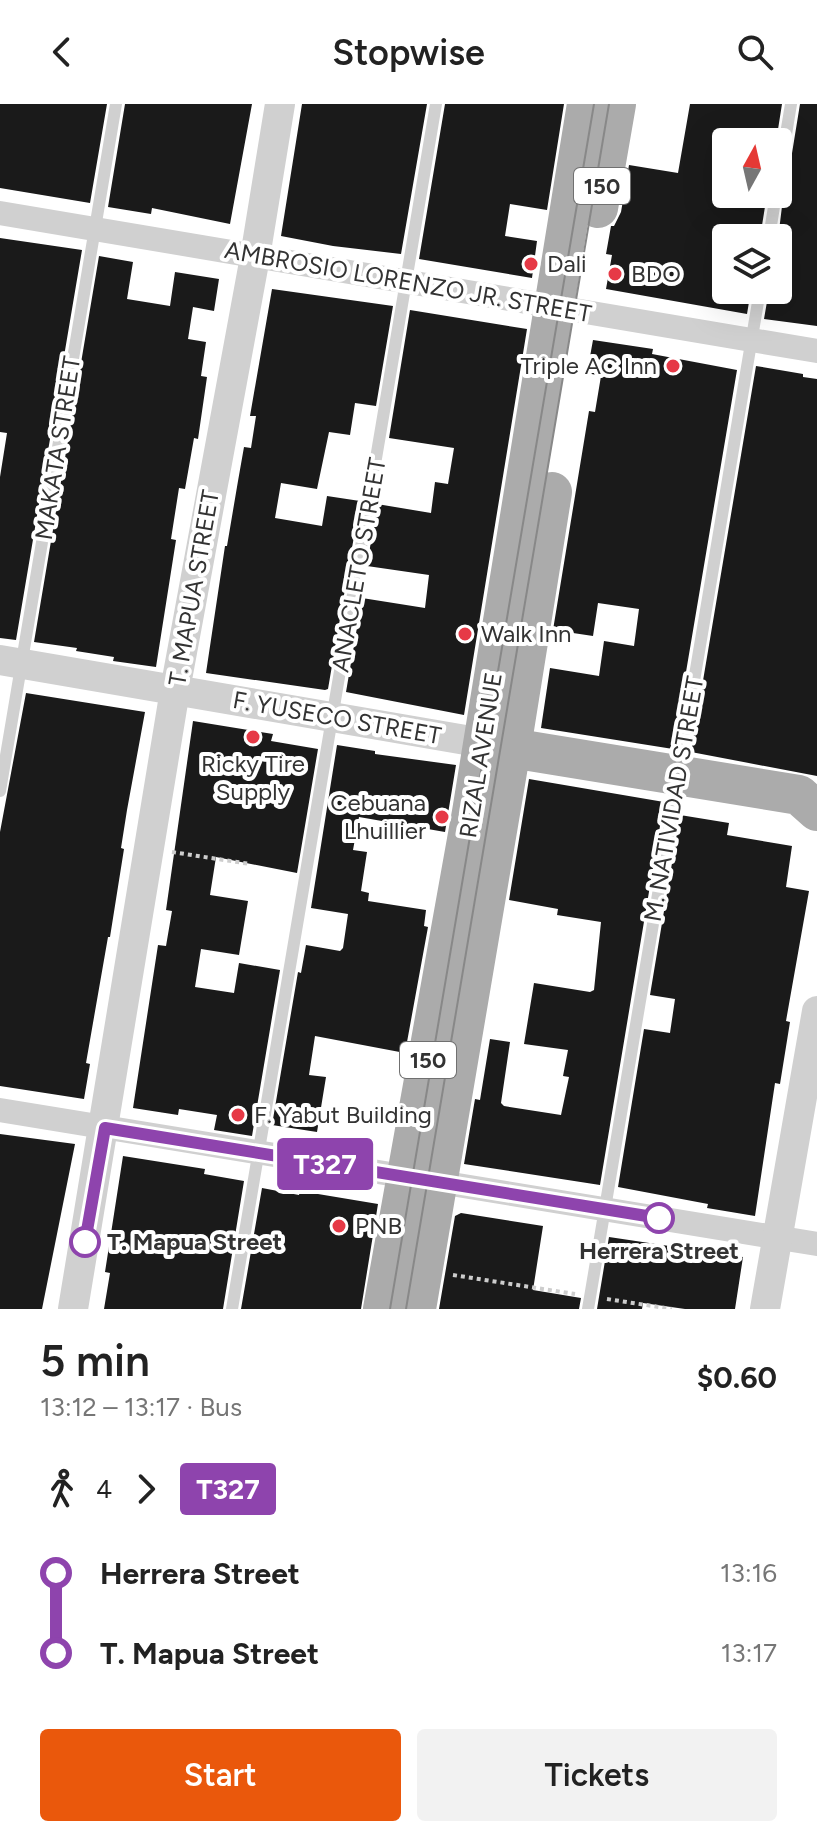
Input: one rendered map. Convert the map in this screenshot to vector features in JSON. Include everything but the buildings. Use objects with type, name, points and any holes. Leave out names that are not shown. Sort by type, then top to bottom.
[{"type":"main road","name":"RIZAL AVENUE","points":[[383,1309],[422,1180],[497,746],[567,308],[587,104]]},
{"type":"main road","name":"RIZAL AVENUE","points":[[567,308],[616,104]]},
{"type":"main road","name":"F. YUSECO STREET","points":[[497,746],[678,775],[811,801]]},
{"type":"main road","name":"RIZAL AVENUE","points":[[419,1290],[422,1180]]},
{"type":"street","name":"T. MAPUA STREET","points":[[73,1309],[175,690],[280,104]]},
{"type":"street","name":"AMBROSIO LORENZO JR. STREET","points":[[0,213],[817,351]]},
{"type":"street","name":"F. YUSECO STREET","points":[[11,662],[497,746]]},
{"type":"street","points":[[765,1309],[817,1011]]},
{"type":"street","points":[[0,1110],[817,1244]]},
{"type":"lane","name":"MAKATA STREET","points":[[0,791],[11,662],[95,229],[116,104]]},
{"type":"lane","name":"ANACLETO STREET","points":[[232,1309],[436,104]]},
{"type":"lane","points":[[787,128],[791,104]]},
{"type":"lane","name":"M. NATIVIDAD STREET","points":[[589,1303],[758,304]]},
{"type":"path","points":[[149,848],[250,864]]},
{"type":"path","points":[[419,1290],[672,1309]]},
{"type":"tram line","points":[[390,1309],[594,104]]},
{"type":"tram line","points":[[406,1309],[609,104]]},
{"type":"bus line","name":"T327","points":[[85,1242],[105,1128],[659,1218]]},
{"type":"place","name":"Dali","points":[[531,264]]},
{"type":"place","name":"BDO","points":[[615,274]]},
{"type":"place","name":"Triple AC Inn","points":[[673,366]]},
{"type":"place","name":"Walk Inn","points":[[465,634]]},
{"type":"place","name":"Ricky Tire Supply","points":[[253,737]]},
{"type":"place","name":"Cebuana Lhuillier","points":[[442,817]]},
{"type":"place","name":"F. Yabut Building","points":[[238,1115]]},
{"type":"place","name":"Herrera Street","points":[[659,1218]]},
{"type":"place","name":"PNB","points":[[339,1226]]},
{"type":"place","name":"T. Mapua Street","points":[[85,1242]]}]
